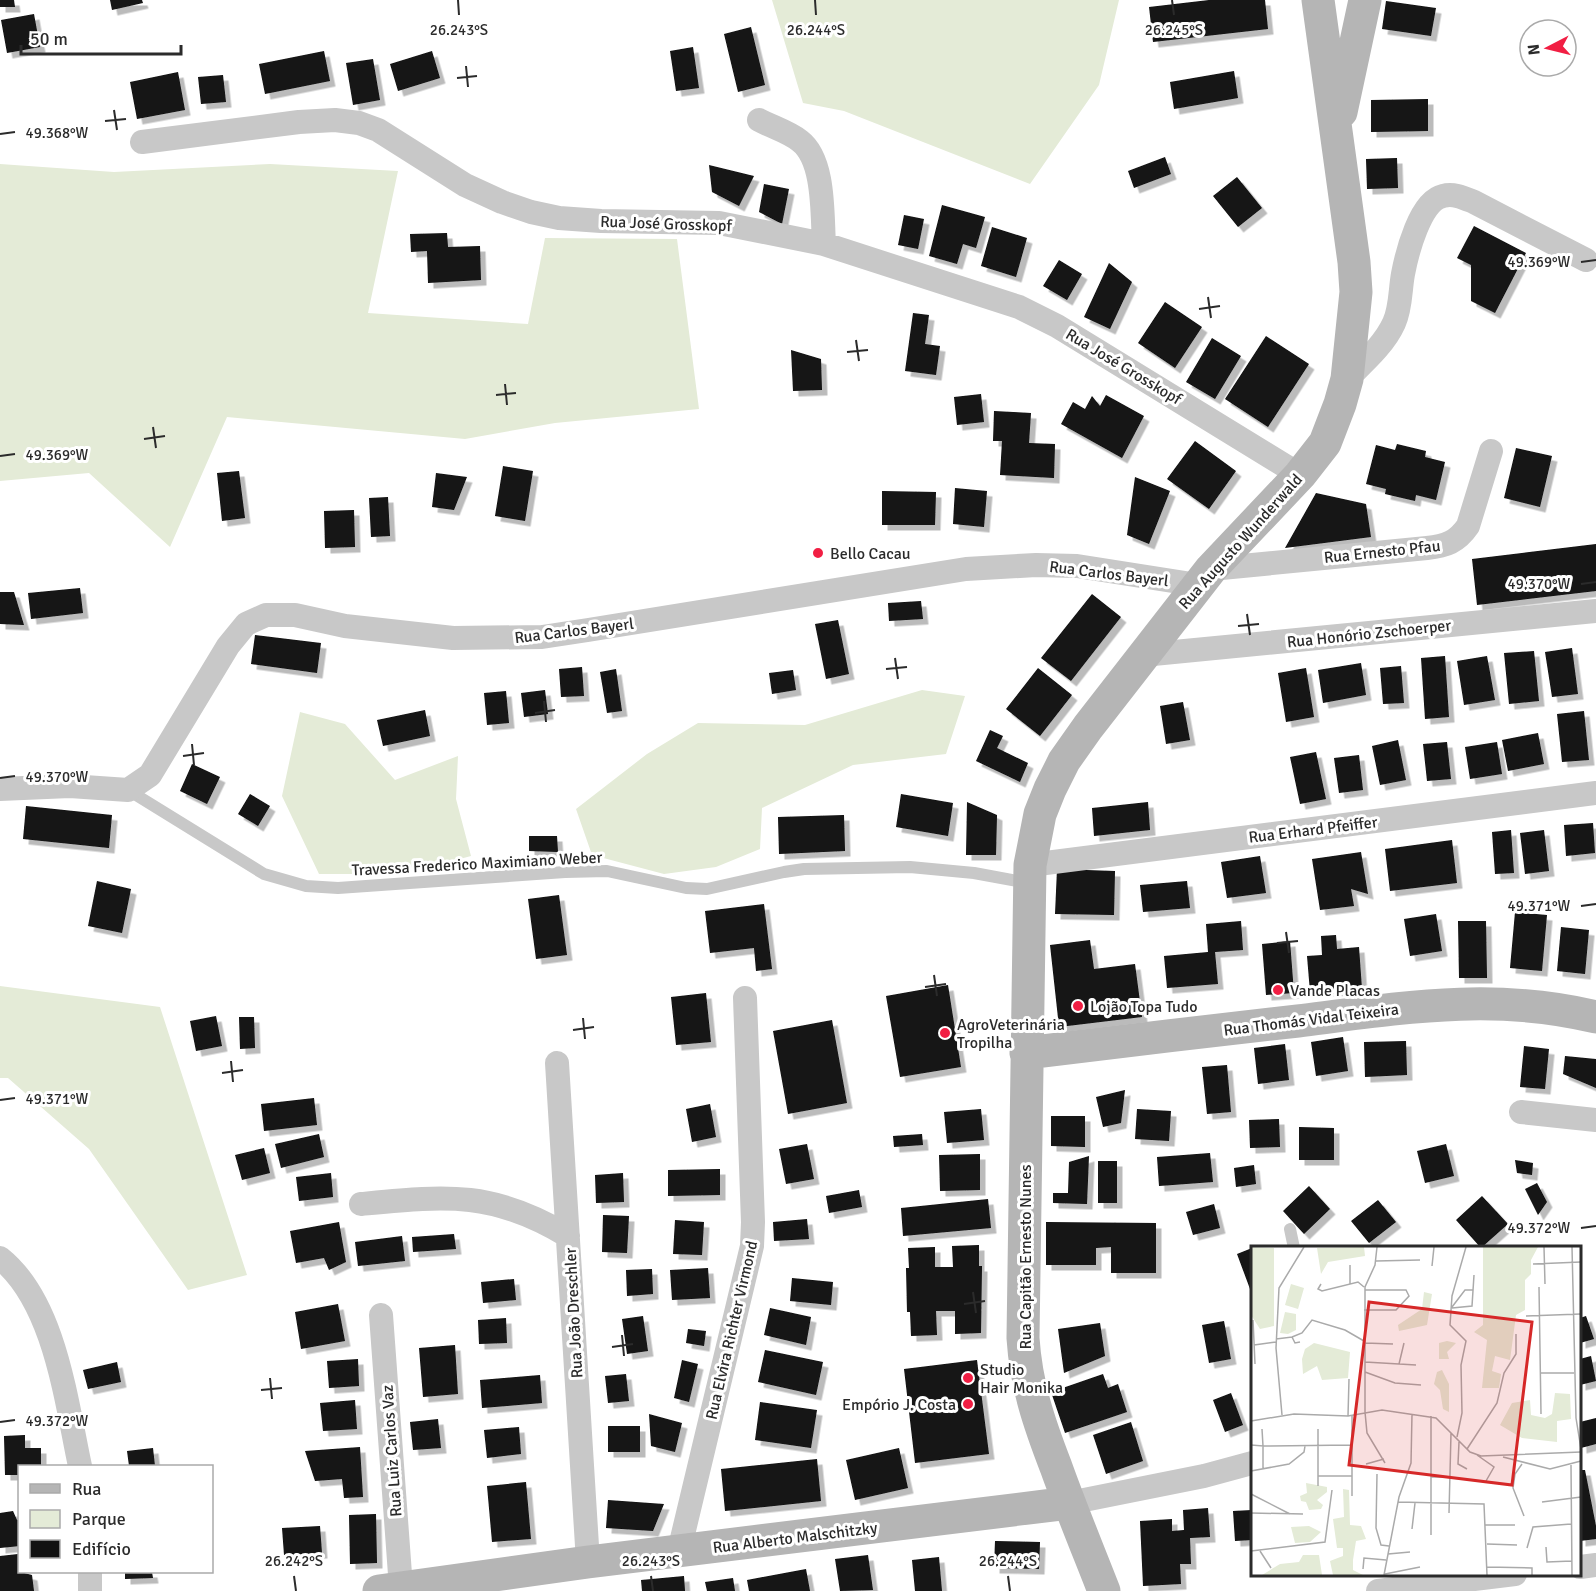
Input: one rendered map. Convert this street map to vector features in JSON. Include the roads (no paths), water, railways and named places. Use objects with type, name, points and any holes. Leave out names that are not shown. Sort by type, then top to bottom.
[{"type":"main road","name":"Rua Augusto Wunderwald","points":[[1026,1053],[1029,874],[1040,814],[1064,761],[1204,577],[1300,475],[1325,443],[1347,379],[1356,292],[1354,262],[1318,0]]},
{"type":"main road","points":[[1336,131],[1365,0]]},
{"type":"main road","name":"Rua Thomás Vidal Teixeira","points":[[1026,1053],[1458,1004],[1505,1003],[1546,1007],[1596,1017]]},
{"type":"main road","name":"Rua Capitão Ernesto Nunes","points":[[1026,1053],[1023,1338],[1025,1366],[1031,1398],[1040,1425],[1104,1591]]},
{"type":"main road","name":"Rua Alberto Malschitzky","points":[[389,1590],[1069,1503]]},
{"type":"street","name":"Rua José Grosskopf","points":[[142,142],[299,122],[335,120],[358,123],[378,130],[465,185],[531,212],[559,218],[601,221],[718,223],[824,244],[1019,307],[1057,326],[1300,475]]},
{"type":"street","points":[[759,120],[800,141],[813,154],[821,196],[824,244]]},
{"type":"street","points":[[1347,379],[1378,348],[1394,324],[1400,306],[1402,275],[1408,252],[1430,202],[1443,196],[1457,195],[1512,220],[1586,260]]},
{"type":"street","name":"Rua Ernesto Pfau","points":[[1204,577],[1452,543],[1462,536],[1468,526],[1491,451]]},
{"type":"street","name":"Rua Carlos Bayerl","points":[[128,790],[150,775],[228,646],[246,624],[266,615],[295,615],[345,626],[453,638],[497,639],[542,637],[966,569],[1036,565],[1077,566],[1204,577]]},
{"type":"street","name":"Rua Honório Zschoerper","points":[[1143,655],[1596,615]]},
{"type":"street","points":[[0,789],[70,786],[128,790]]},
{"type":"street","name":"Rua Erhard Pfeiffer","points":[[1029,874],[1324,827],[1596,793]]},
{"type":"street","name":"Rua Elvira Richter Virmond","points":[[680,1551],[752,1246],[746,998]]},
{"type":"street","name":"Rua João Dreschler","points":[[557,1063],[588,1563]]},
{"type":"street","points":[[1521,1112],[1596,1120]]},
{"type":"street","points":[[360,1204],[442,1197],[488,1202],[515,1209],[545,1222],[568,1236]]},
{"type":"street","points":[[0,1258],[10,1267],[33,1298],[48,1329],[80,1465]]},
{"type":"street","name":"Rua Luiz Carlos Vaz","points":[[381,1315],[389,1590]]},
{"type":"street","points":[[1069,1503],[1223,1472],[1251,1462]]},
{"type":"street","points":[[1581,1567],[1596,1565]]},
{"type":"street","points":[[90,1573],[90,1591]]},
{"type":"street","points":[[1392,1590],[1507,1576]]},
{"type":"lane","name":"Travessa Frederico Maximiano Weber","points":[[128,790],[264,874],[306,886],[338,888],[607,871],[686,888],[707,889],[804,869],[910,867],[974,873],[1029,874]]},
{"type":"lane","points":[[1290,1229],[1294,1246]]},
{"type":"place","name":"Bello Cacau","points":[[818,553]]},
{"type":"place","name":"Vande Placas","points":[[1278,990]]},
{"type":"place","name":"Lojão Topa Tudo","points":[[1078,1006]]},
{"type":"place","name":"AgroVeterinária Tropilha","points":[[945,1033]]},
{"type":"place","name":"Studio Hair Monika","points":[[968,1378]]},
{"type":"place","name":"Empório J. Costa","points":[[968,1404]]}]
